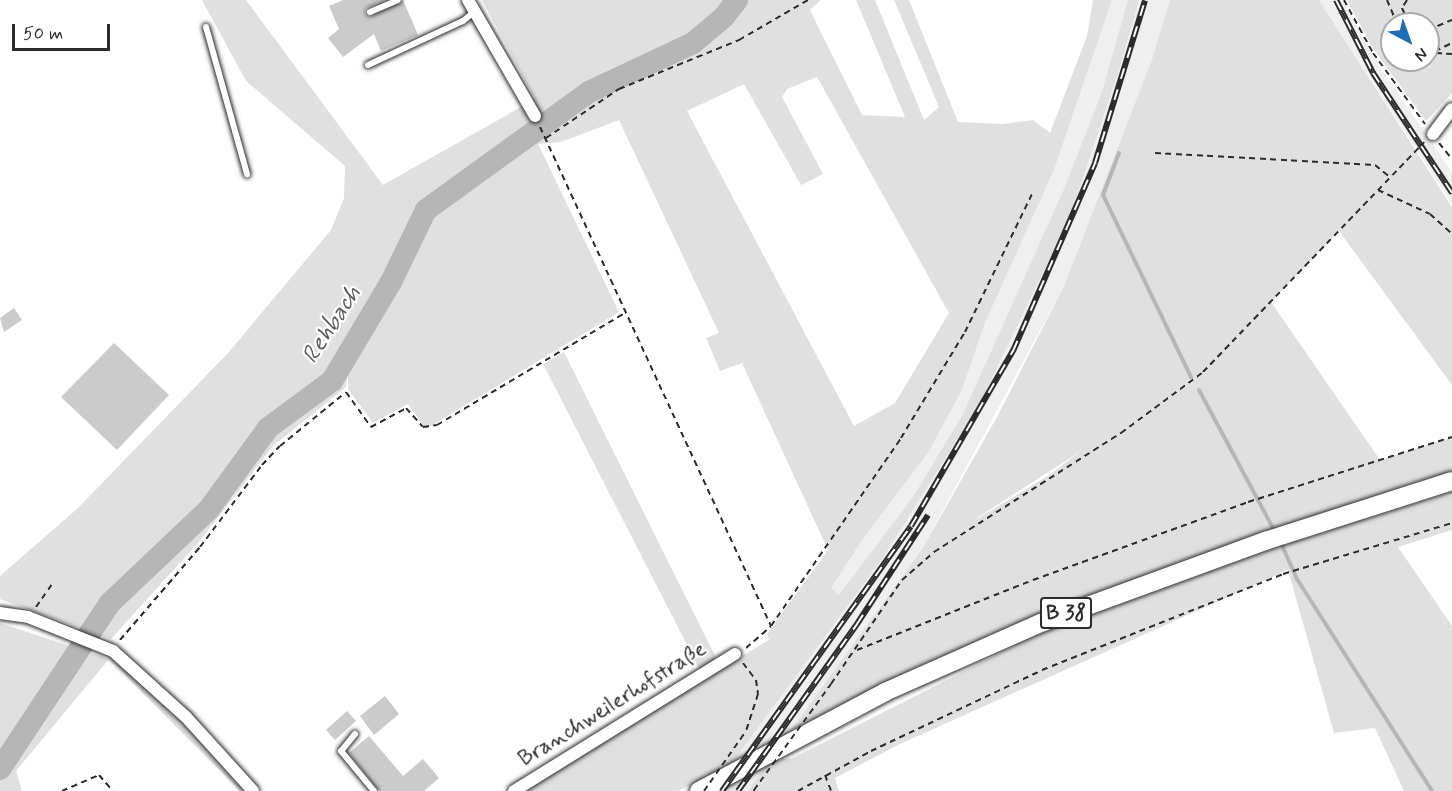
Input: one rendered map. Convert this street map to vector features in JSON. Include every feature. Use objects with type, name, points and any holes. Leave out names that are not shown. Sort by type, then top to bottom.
[{"type":"main road","name":"B 38","points":[[699,791],[885,692],[1041,623],[1265,541],[1452,481]]},
{"type":"street","points":[[468,0],[535,117]]},
{"type":"street","points":[[1432,134],[1452,109]]},
{"type":"street","points":[[0,613],[28,617],[96,642],[113,651],[186,717],[253,791]]},
{"type":"street","name":"Branchweilerhofstraße","points":[[514,791],[735,654]]},
{"type":"lane","points":[[370,12],[398,0]]},
{"type":"lane","points":[[368,65],[474,12]]},
{"type":"lane","points":[[206,27],[247,174]]},
{"type":"lane","points":[[356,734],[341,751],[374,791]]},
{"type":"path","points":[[771,626],[623,314],[545,139],[619,89],[739,40],[808,0]]},
{"type":"path","points":[[1344,0],[1373,53],[1445,153],[1452,158]]},
{"type":"path","points":[[1155,153],[1375,165],[1390,177]]},
{"type":"path","points":[[754,790],[857,650],[910,573],[934,552],[1121,433],[1203,372],[1390,177],[1415,154]]},
{"type":"path","points":[[1378,190],[1430,214],[1452,234]]},
{"type":"path","points":[[704,791],[746,731],[758,694],[750,671],[735,654],[752,645],[771,626],[901,438],[965,332],[1032,194]]},
{"type":"path","points":[[113,651],[262,465],[280,446],[346,392],[371,427],[406,408],[423,427],[437,425],[623,314]]},
{"type":"path","points":[[857,650],[1033,580],[1248,502],[1452,437]]},
{"type":"path","points":[[798,791],[825,775],[1041,670],[1283,574],[1452,523]]},
{"type":"path","points":[[28,617],[53,582]]},
{"type":"path","points":[[825,775],[831,791]]},
{"type":"path","points":[[62,791],[99,776],[113,791]]},
{"type":"shaded area","points":[[202,0],[246,0],[383,185],[535,99],[482,0],[821,0],[810,10],[862,115],[905,117],[856,0],[875,0],[924,120],[939,107],[894,0],[909,0],[958,122],[1003,124],[1033,120],[1050,133],[1087,36],[1093,0],[1112,0],[1054,170],[985,323],[962,390],[928,453],[864,537],[831,588],[839,595],[913,497],[963,414],[1064,189],[1102,92],[1128,0],[1139,0],[1118,73],[1070,216],[979,405],[882,559],[729,767],[678,791],[525,791],[703,676],[543,364],[564,352],[721,668],[769,640],[767,634],[828,550],[742,363],[720,371],[706,338],[719,333],[619,120],[561,142],[538,144],[619,312],[426,429],[408,404],[373,423],[348,389],[348,372],[346,387],[273,446],[199,542],[111,639],[0,599],[0,576],[78,508],[229,352],[331,230],[344,198],[345,166],[246,81]],"holes":[[[817,77],[949,313],[895,403],[854,426],[687,111],[744,84],[801,185],[823,174],[782,97],[787,89]]]},
{"type":"shaded area","points":[[1112,0],[1170,0],[1152,59],[1064,286],[922,549],[748,791],[711,791],[786,689],[827,618],[823,590],[928,453],[962,390],[985,323],[1054,170]]},
{"type":"shaded area","points":[[1170,0],[1319,0],[1452,207],[1452,385],[1339,231],[1271,302],[1380,460],[1452,437],[1452,474],[928,667],[792,729],[922,549],[997,417],[1064,286],[1152,59]],"holes":[[[1081,451],[1049,475],[977,519]]]},
{"type":"shaded area","points":[[1319,0],[1343,0],[1380,67],[1380,72],[1384,72],[1452,172],[1452,204]]},
{"type":"shaded area","points":[[1347,0],[1452,0],[1452,93],[1426,121],[1390,72],[1440,72],[1440,12],[1380,12],[1380,58]]},
{"type":"shaded area","points":[[1452,492],[1452,530],[1398,547],[1452,626],[1452,791],[1404,791],[1375,728],[1334,733],[1288,570],[900,744],[835,778],[839,791],[748,791],[769,761],[793,758],[1038,634],[1275,548]]},
{"type":"shaded area","points":[[0,623],[109,659],[16,771],[22,791],[0,791]]},
{"type":"shaded area","points":[[119,648],[197,718],[246,791],[240,791],[109,659]]},
{"type":"building","points":[[343,0],[385,0],[366,8],[365,14],[370,17],[403,0],[418,35],[381,51],[374,34],[343,57],[328,38],[339,29],[329,6]]},
{"type":"building","points":[[14,308],[22,320],[4,332],[0,318]]},
{"type":"building","points":[[114,343],[169,395],[117,450],[61,397]]},
{"type":"building","points":[[385,696],[399,714],[374,735],[360,716]]},
{"type":"building","points":[[347,711],[356,721],[335,740],[326,730]]},
{"type":"building","points":[[369,736],[403,776],[423,759],[439,778],[424,791],[379,791],[349,753]]},
{"type":"waterway","name":"Rehbach","points":[[0,769],[110,603],[209,509],[268,428],[332,381],[391,282],[426,210],[589,92],[693,43],[723,18],[737,0]]},
{"type":"waterway","points":[[1119,153],[1103,195],[1191,377]]},
{"type":"waterway","points":[[1199,390],[1275,532]]},
{"type":"waterway","points":[[1280,541],[1297,579],[1432,791]]},
{"type":"railway","points":[[722,791],[911,526],[1013,351],[1095,163],[1145,0]]},
{"type":"railway","points":[[1336,0],[1373,73],[1452,193]]},
{"type":"railway","points":[[738,791],[857,624],[928,515]]}]
